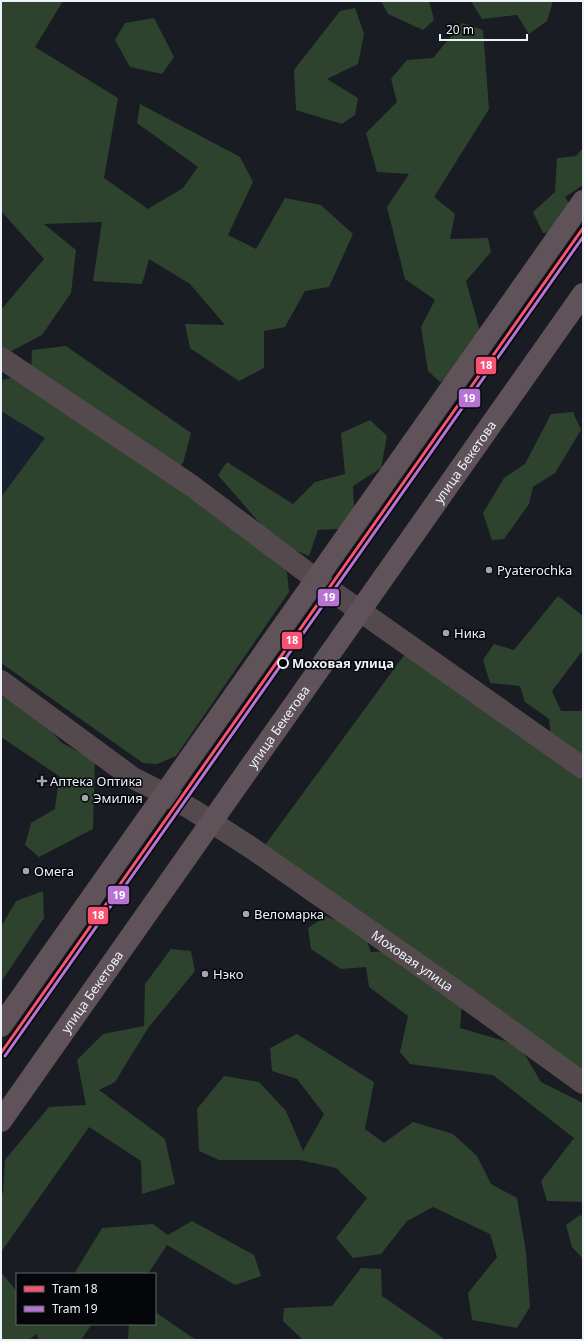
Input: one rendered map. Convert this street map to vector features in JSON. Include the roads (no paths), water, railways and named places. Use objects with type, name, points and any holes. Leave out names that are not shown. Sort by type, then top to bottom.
[{"type":"main road","points":[[1,1026],[583,201]]},
{"type":"main road","name":"улица Бекетова","points":[[1,1121],[583,294]]},
{"type":"street","points":[[1,358],[192,486],[316,579],[583,768]]},
{"type":"street","name":"Моховая улица","points":[[1,681],[132,778],[165,794],[212,822],[456,991],[583,1083]]},
{"type":"tram line","name":"18","points":[[1,1053],[583,228]]},
{"type":"tram line","name":"19","points":[[5,1056],[583,237]]},
{"type":"place","name":"Pyaterochka","points":[[489,570]]},
{"type":"place","name":"Ника","points":[[446,633]]},
{"type":"place","name":"Моховая улица","points":[[283,663]]},
{"type":"place","name":"Аптека Оптика","points":[[42,781]]},
{"type":"place","name":"Эмилия","points":[[85,798]]},
{"type":"place","name":"Омега","points":[[26,871]]},
{"type":"place","name":"Веломарка","points":[[246,914]]},
{"type":"place","name":"Нэко","points":[[205,974]]}]
